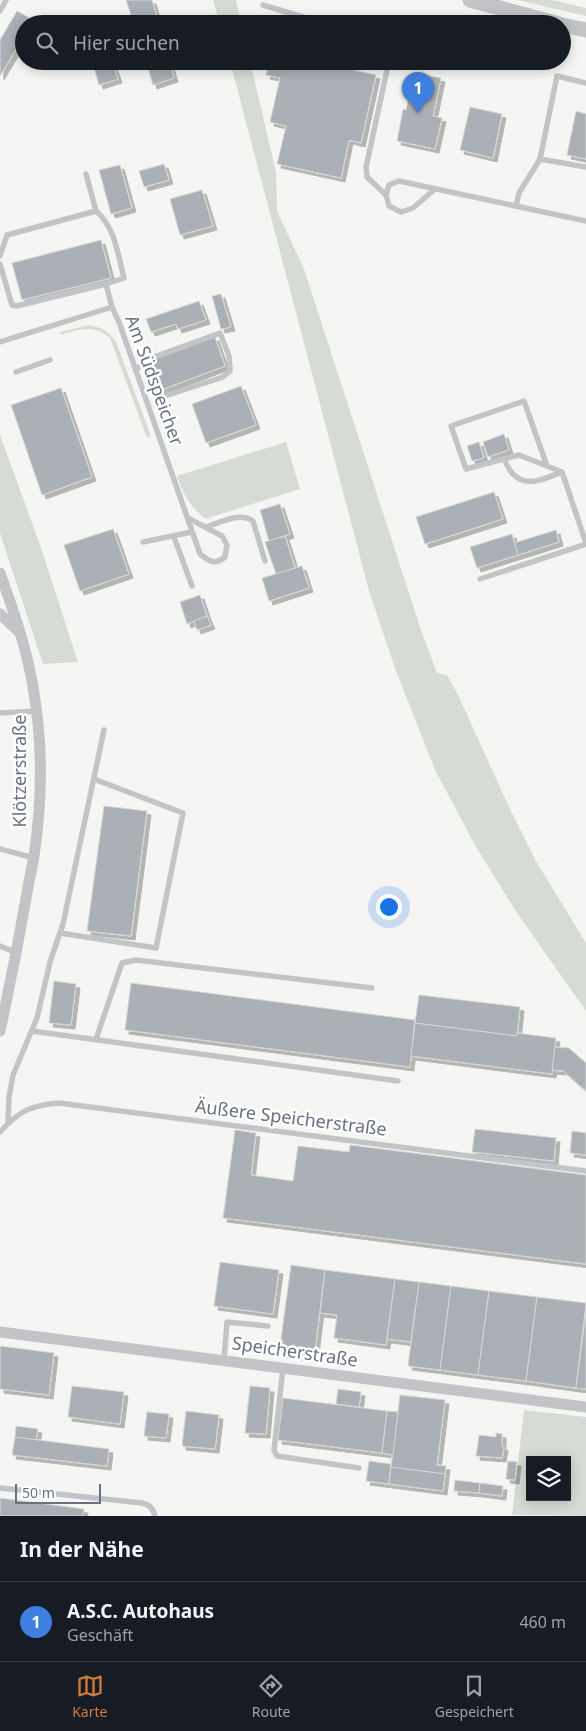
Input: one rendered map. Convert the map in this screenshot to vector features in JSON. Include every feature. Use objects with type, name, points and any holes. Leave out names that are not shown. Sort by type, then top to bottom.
[{"type":"street","points":[[470,0],[526,15]]},
{"type":"street","points":[[571,27],[586,30]]},
{"type":"street","name":"Klötzerstraße","points":[[0,573],[29,664],[37,712],[40,798],[34,858],[17,953],[0,1030]]},
{"type":"street","points":[[0,614],[20,634]]},
{"type":"street","name":"Speicherstraße","points":[[0,1332],[586,1407]]},
{"type":"lane","points":[[0,11],[6,0]]},
{"type":"lane","points":[[264,4],[298,15]]},
{"type":"lane","points":[[386,195],[366,177],[366,167],[387,70]]},
{"type":"lane","points":[[516,206],[518,193],[540,159],[557,76],[586,83]]},
{"type":"lane","points":[[540,159],[586,167]]},
{"type":"lane","points":[[0,264],[12,305],[17,306],[124,278],[110,227],[96,211],[86,174]]},
{"type":"lane","points":[[435,189],[413,208],[401,212],[389,206],[386,195],[389,185],[399,181],[586,221]]},
{"type":"lane","points":[[0,256],[7,236],[96,211]]},
{"type":"lane","points":[[106,284],[112,307]]},
{"type":"lane","name":"Am Südspeicher","points":[[0,342],[112,307],[136,368],[200,554],[210,562],[219,562],[225,557],[226,545],[222,536],[188,518]]},
{"type":"lane","points":[[136,368],[147,365],[151,358],[220,333],[231,365],[230,371],[223,377],[159,398],[147,365]]},
{"type":"lane","points":[[16,372],[50,360]]},
{"type":"lane","points":[[480,579],[586,544],[584,533],[562,472],[519,455],[466,469],[452,426],[524,401],[547,466]]},
{"type":"lane","points":[[504,459],[512,474],[520,480],[530,482],[541,480],[562,472]]},
{"type":"lane","points":[[206,527],[239,517],[250,518],[266,561]]},
{"type":"lane","points":[[142,542],[192,532]]},
{"type":"lane","points":[[174,537],[192,586]]},
{"type":"lane","points":[[0,713],[37,712]]},
{"type":"lane","points":[[8,1122],[9,1097],[13,1075],[37,1018],[50,962],[60,933],[104,730]]},
{"type":"lane","points":[[60,933],[156,948],[183,813],[94,779]]},
{"type":"lane","points":[[0,850],[34,858]]},
{"type":"lane","points":[[0,946],[17,953]]},
{"type":"lane","points":[[96,1039],[122,963],[136,960],[372,988]]},
{"type":"lane","points":[[32,1031],[398,1081]]},
{"type":"lane","name":"Äußere Speicherstraße","points":[[0,1132],[12,1118],[24,1111],[39,1106],[59,1103],[586,1171]]},
{"type":"lane","points":[[224,1360],[227,1322],[268,1326]]},
{"type":"lane","points":[[283,1368],[274,1450],[277,1456],[359,1468]]},
{"type":"lane","points":[[0,1488],[142,1503],[148,1505],[153,1510],[155,1516]]},
{"type":"shaded area","points":[[213,0],[236,0],[239,15],[217,15]]},
{"type":"shaded area","points":[[517,0],[552,0],[586,8],[586,16]]},
{"type":"shaded area","points":[[232,70],[252,70],[276,172],[277,211],[304,269],[420,627],[437,673],[447,675],[536,861],[586,943],[586,1011],[515,910],[475,845],[435,770],[395,668],[369,591]]},
{"type":"shaded area","points":[[90,325],[105,330],[116,342],[151,436],[147,438],[110,338],[92,329],[61,335],[60,332]]},
{"type":"shaded area","points":[[0,435],[39,542],[78,662],[43,664],[0,533]]},
{"type":"shaded area","points":[[286,442],[300,489],[205,519],[188,500],[177,476]]},
{"type":"shaded area","points":[[524,1410],[586,1417],[586,1516],[512,1515]]},
{"type":"building","points":[[126,0],[152,0],[156,15],[131,15]]},
{"type":"building","points":[[17,11],[24,15],[15,15],[15,51],[0,76],[0,40]]},
{"type":"building","points":[[95,70],[115,70],[118,79],[99,85]]},
{"type":"building","points":[[149,70],[172,70],[174,78],[153,85]]},
{"type":"building","points":[[267,70],[354,70],[376,75],[361,143],[349,140],[341,178],[277,164],[286,126],[270,122],[280,78],[266,75]]},
{"type":"building","points":[[414,73],[441,78],[433,116],[442,118],[435,149],[397,141],[403,109],[406,110]]},
{"type":"building","points":[[470,107],[502,114],[493,158],[460,150]]},
{"type":"building","points":[[576,111],[586,114],[586,159],[567,155]]},
{"type":"building","points":[[164,164],[169,180],[144,187],[139,171]]},
{"type":"building","points":[[120,165],[132,208],[111,214],[99,170]]},
{"type":"building","points":[[202,190],[213,226],[180,235],[170,199]]},
{"type":"building","points":[[101,240],[111,278],[22,300],[12,263]]},
{"type":"building","points":[[221,294],[231,327],[221,329],[212,296]]},
{"type":"building","points":[[199,301],[206,320],[178,329],[176,324],[151,332],[146,319]]},
{"type":"building","points":[[215,337],[225,366],[161,390],[150,361]]},
{"type":"building","points":[[241,386],[256,425],[206,443],[192,404]]},
{"type":"building","points":[[61,388],[92,477],[42,495],[11,405]]},
{"type":"building","points":[[504,434],[509,450],[488,457],[483,442]]},
{"type":"building","points":[[479,442],[484,458],[472,461],[467,446]]},
{"type":"building","points":[[494,492],[503,519],[425,544],[416,517]]},
{"type":"building","points":[[280,504],[290,534],[269,541],[260,510]]},
{"type":"building","points":[[113,529],[129,574],[80,591],[64,545]]},
{"type":"building","points":[[556,530],[559,542],[518,555],[514,543]]},
{"type":"building","points":[[512,534],[518,555],[477,568],[470,547]]},
{"type":"building","points":[[285,536],[295,568],[276,574],[265,542]]},
{"type":"building","points":[[302,566],[309,588],[269,601],[262,578]]},
{"type":"building","points":[[200,595],[207,616],[187,624],[180,602]]},
{"type":"building","points":[[207,616],[211,625],[197,630],[194,621]]},
{"type":"building","points":[[104,806],[147,811],[131,936],[87,931]]},
{"type":"building","points":[[54,981],[76,984],[71,1025],[49,1023]]},
{"type":"building","points":[[131,983],[415,1020],[410,1067],[125,1030]]},
{"type":"building","points":[[419,995],[520,1007],[517,1036],[415,1023]]},
{"type":"building","points":[[415,1023],[517,1036],[517,1033],[556,1038],[552,1074],[411,1056]]},
{"type":"building","points":[[555,1047],[569,1048],[586,1063],[586,1091],[563,1071],[552,1070]]},
{"type":"building","points":[[475,1129],[556,1138],[554,1161],[472,1152]]},
{"type":"building","points":[[235,1130],[256,1133],[251,1175],[293,1181],[298,1146],[349,1152],[350,1145],[586,1175],[586,1264],[223,1218]]},
{"type":"building","points":[[572,1131],[586,1133],[586,1155],[570,1153]]},
{"type":"building","points":[[220,1262],[279,1270],[273,1314],[214,1306]]},
{"type":"building","points":[[291,1265],[325,1270],[314,1358],[279,1354]]},
{"type":"building","points":[[325,1270],[395,1279],[386,1345],[334,1338],[337,1315],[320,1313]]},
{"type":"building","points":[[395,1279],[419,1282],[411,1342],[387,1339]]},
{"type":"building","points":[[419,1282],[451,1286],[440,1370],[408,1366]]},
{"type":"building","points":[[451,1286],[489,1291],[478,1375],[440,1370]]},
{"type":"building","points":[[489,1291],[537,1297],[526,1381],[478,1375]]},
{"type":"building","points":[[537,1297],[586,1303],[576,1388],[526,1381]]},
{"type":"building","points":[[586,1311],[586,1389],[576,1388]]},
{"type":"building","points":[[0,1346],[54,1353],[49,1395],[0,1389]]},
{"type":"building","points":[[72,1386],[124,1392],[120,1424],[68,1417]]},
{"type":"building","points":[[250,1386],[270,1388],[266,1434],[245,1433]]},
{"type":"building","points":[[338,1389],[361,1392],[359,1407],[336,1404]]},
{"type":"building","points":[[400,1395],[445,1400],[437,1465],[446,1466],[445,1474],[391,1467]]},
{"type":"building","points":[[283,1398],[387,1411],[382,1453],[278,1440]]},
{"type":"building","points":[[186,1411],[219,1415],[215,1449],[182,1446]]},
{"type":"building","points":[[387,1411],[398,1412],[393,1455],[382,1453]]},
{"type":"building","points":[[147,1412],[169,1414],[166,1438],[144,1436]]},
{"type":"building","points":[[16,1426],[38,1429],[36,1440],[15,1437]]},
{"type":"building","points":[[496,1433],[502,1434],[502,1446],[504,1447],[502,1458],[476,1456],[479,1435],[496,1437]]},
{"type":"building","points":[[15,1437],[109,1449],[107,1466],[12,1455]]},
{"type":"building","points":[[369,1461],[391,1464],[389,1484],[366,1481]]},
{"type":"building","points":[[508,1461],[517,1462],[515,1480],[506,1479]]},
{"type":"building","points":[[391,1467],[445,1474],[443,1491],[389,1484]]},
{"type":"building","points":[[455,1480],[480,1483],[479,1493],[454,1491]]},
{"type":"building","points":[[480,1483],[503,1486],[502,1496],[479,1493]]},
{"type":"building","points":[[0,1498],[84,1509],[83,1516],[0,1516]]},
{"type":"place","name":"A.S.C. Autohaus","points":[[418,113]]}]
